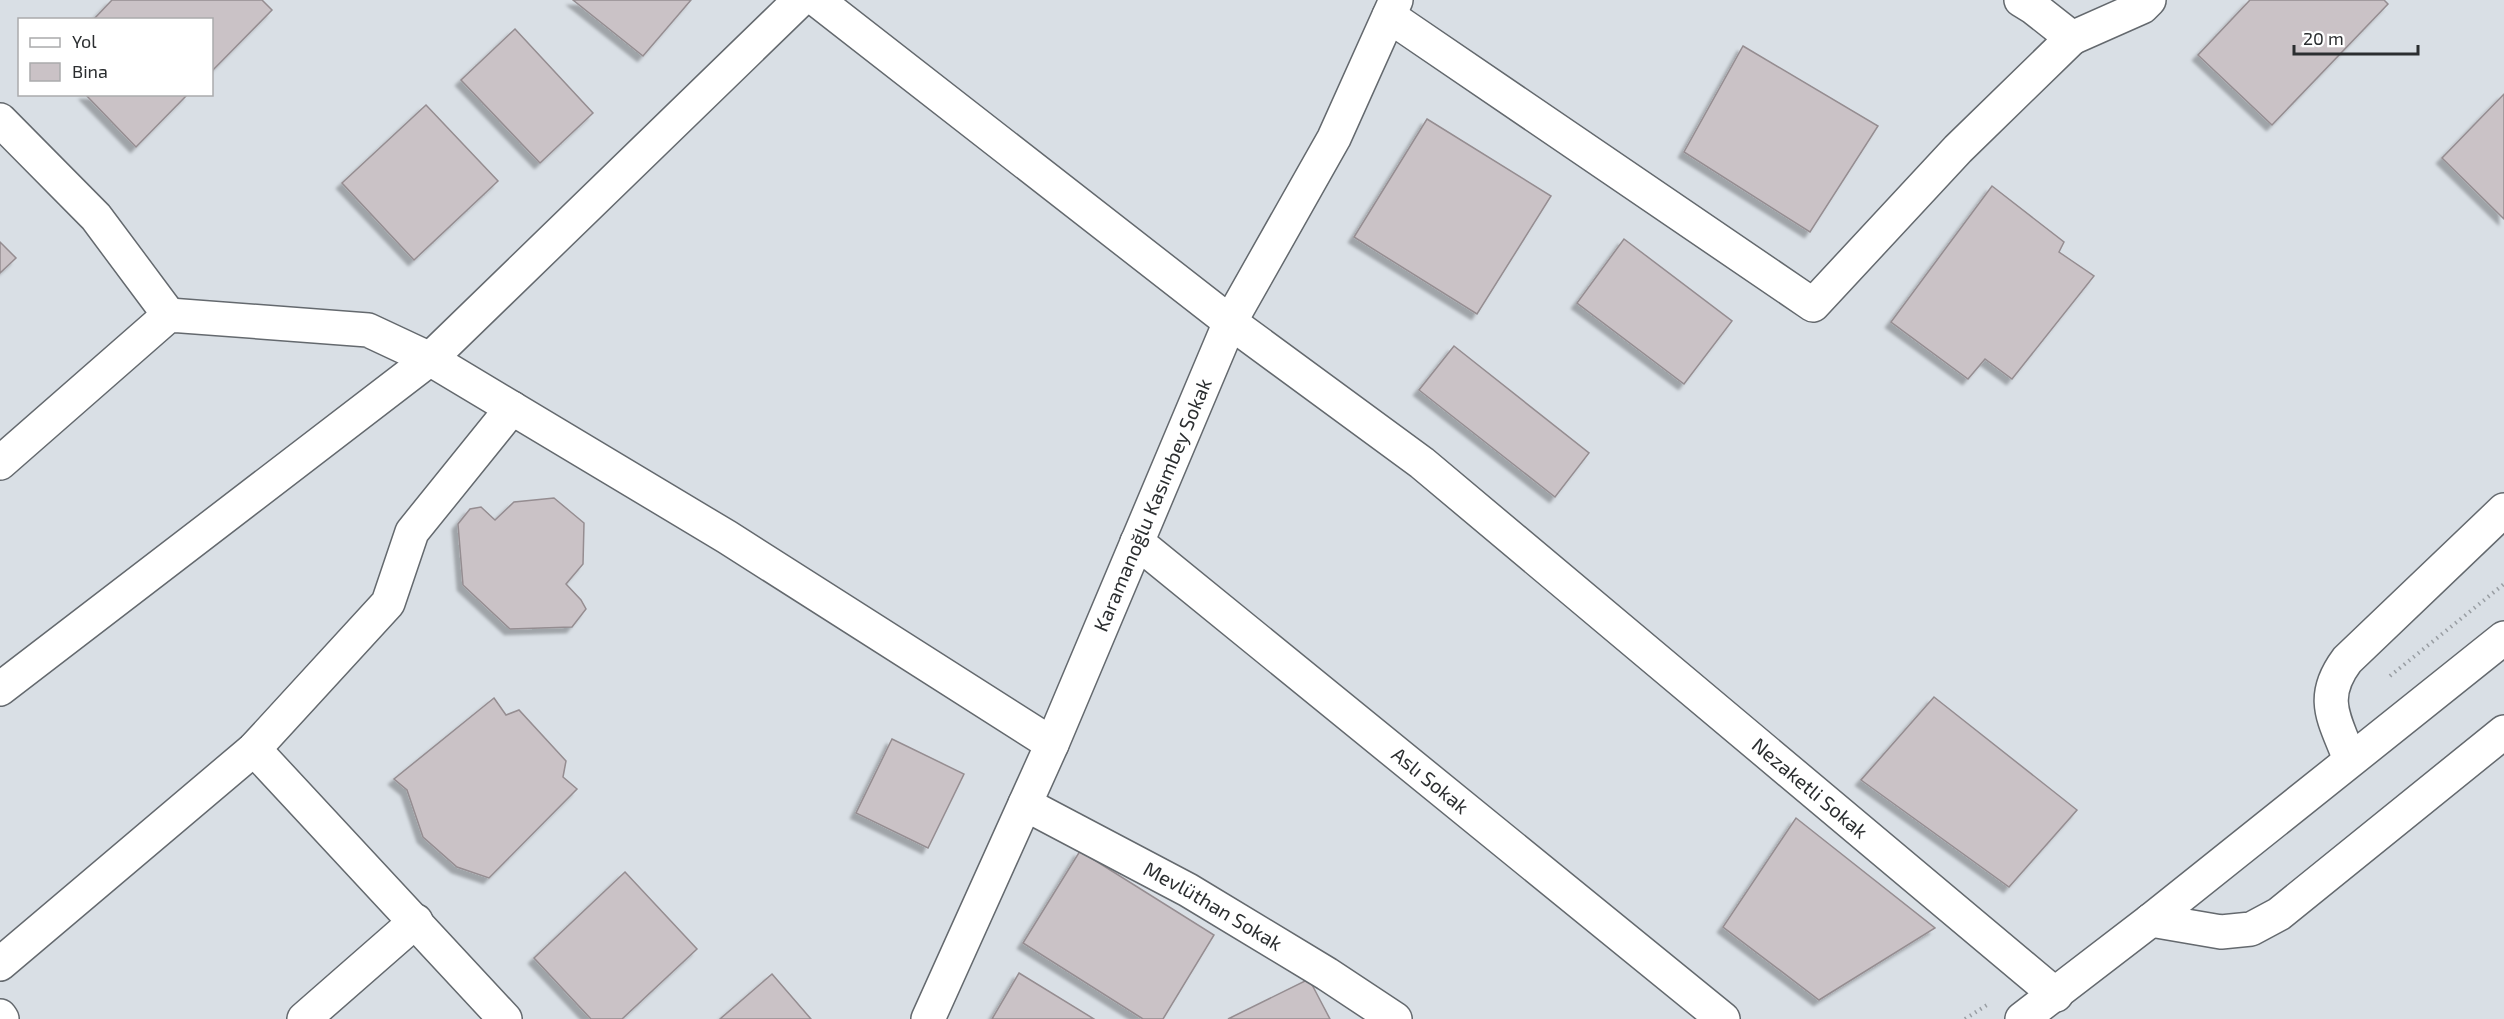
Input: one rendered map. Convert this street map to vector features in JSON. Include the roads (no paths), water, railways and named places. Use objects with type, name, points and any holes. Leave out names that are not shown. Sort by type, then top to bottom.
[{"type":"street","points":[[0,689],[430,359],[800,0]]},
{"type":"street","name":"Nezaketli Sokak","points":[[817,0],[1230,322],[1422,463],[2056,995]]},
{"type":"street","points":[[2021,0],[2072,38]]},
{"type":"street","points":[[1392,8],[1813,305],[1958,149],[2072,38],[2142,7],[2149,0]]},
{"type":"street","name":"Karamanoğlu Kasımbey Sokak","points":[[928,1019],[1052,744],[1230,322],[1334,138],[1392,8]]},
{"type":"street","points":[[0,120],[96,217],[169,315]]},
{"type":"street","points":[[0,463],[169,315],[368,330],[430,359],[727,537],[1052,744]]},
{"type":"street","points":[[0,964],[254,749],[388,603],[412,532],[512,408]]},
{"type":"street","points":[[2350,760],[2331,706],[2330,690],[2337,672],[2504,510]]},
{"type":"street","name":"Aslı Sokak","points":[[1137,542],[1723,1019]]},
{"type":"street","points":[[2022,1019],[2151,920],[2504,638]]},
{"type":"street","points":[[2151,920],[2221,932],[2251,928],[2279,914],[2504,732]]},
{"type":"street","points":[[254,749],[505,1019]]},
{"type":"street","name":"Mevlüthan Sokak","points":[[1025,804],[1188,890],[1327,974],[1395,1019]]},
{"type":"street","points":[[304,1019],[416,921]]}]
